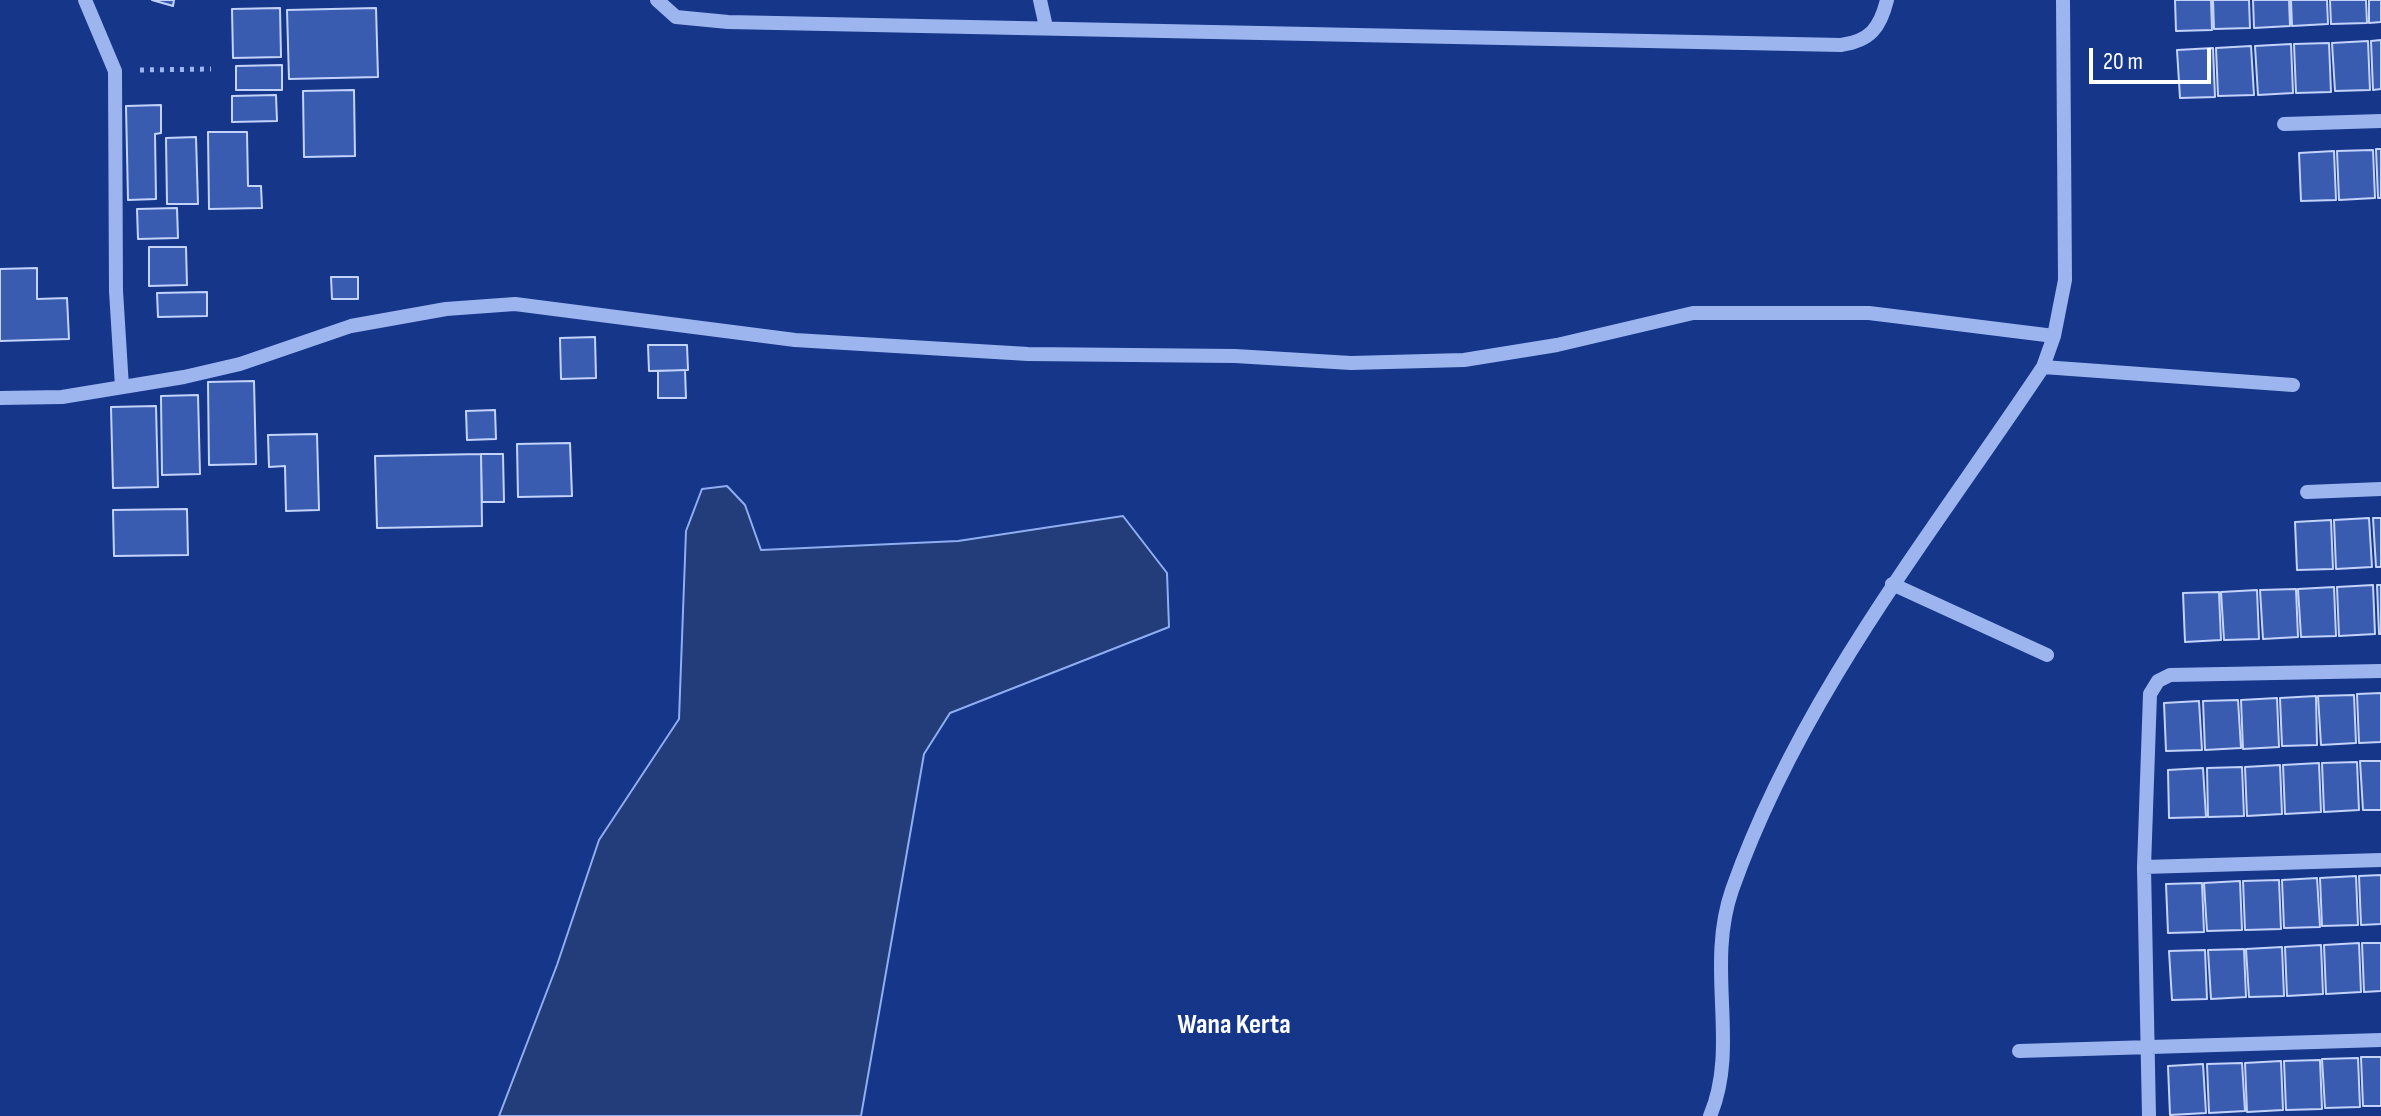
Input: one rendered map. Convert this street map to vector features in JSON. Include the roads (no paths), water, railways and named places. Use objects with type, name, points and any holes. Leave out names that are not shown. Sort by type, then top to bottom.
[{"type":"street","points":[[85,0],[115,71],[116,291],[122,387]]},
{"type":"street","points":[[657,0],[676,17],[728,22],[1841,45],[1861,42],[1882,21],[1887,0]]},
{"type":"street","points":[[1040,0],[1046,27]]},
{"type":"street","points":[[1710,1116],[1718,1097],[1723,1056],[1718,972],[1722,925],[1732,890],[1780,773],[1892,584],[2043,367],[2054,336],[2065,280],[2063,0]]},
{"type":"street","points":[[2284,124],[2381,121]]},
{"type":"street","points":[[0,398],[62,397],[122,387],[240,364],[351,326],[446,309],[515,304],[795,340],[1028,354],[1235,356],[1351,363],[1464,360],[1557,345],[1693,313],[1869,313],[2054,336]]},
{"type":"street","points":[[2043,367],[2293,385]]},
{"type":"street","points":[[2307,492],[2381,489]]},
{"type":"street","points":[[1892,584],[2047,655]]},
{"type":"street","points":[[2149,1116],[2144,867],[2150,694],[2158,681],[2170,675],[2381,671]]},
{"type":"street","points":[[2144,867],[2381,860]]},
{"type":"street","points":[[2019,1051],[2381,1040]]},
{"type":"water","points":[[727,486],[745,505],[761,550],[958,541],[1123,516],[1167,573],[1169,627],[950,713],[924,754],[861,1116],[499,1116],[557,965],[599,840],[679,719],[686,531],[702,489]]},
{"type":"district","name":"Wana Kerta","points":[[1234,1026]]}]
